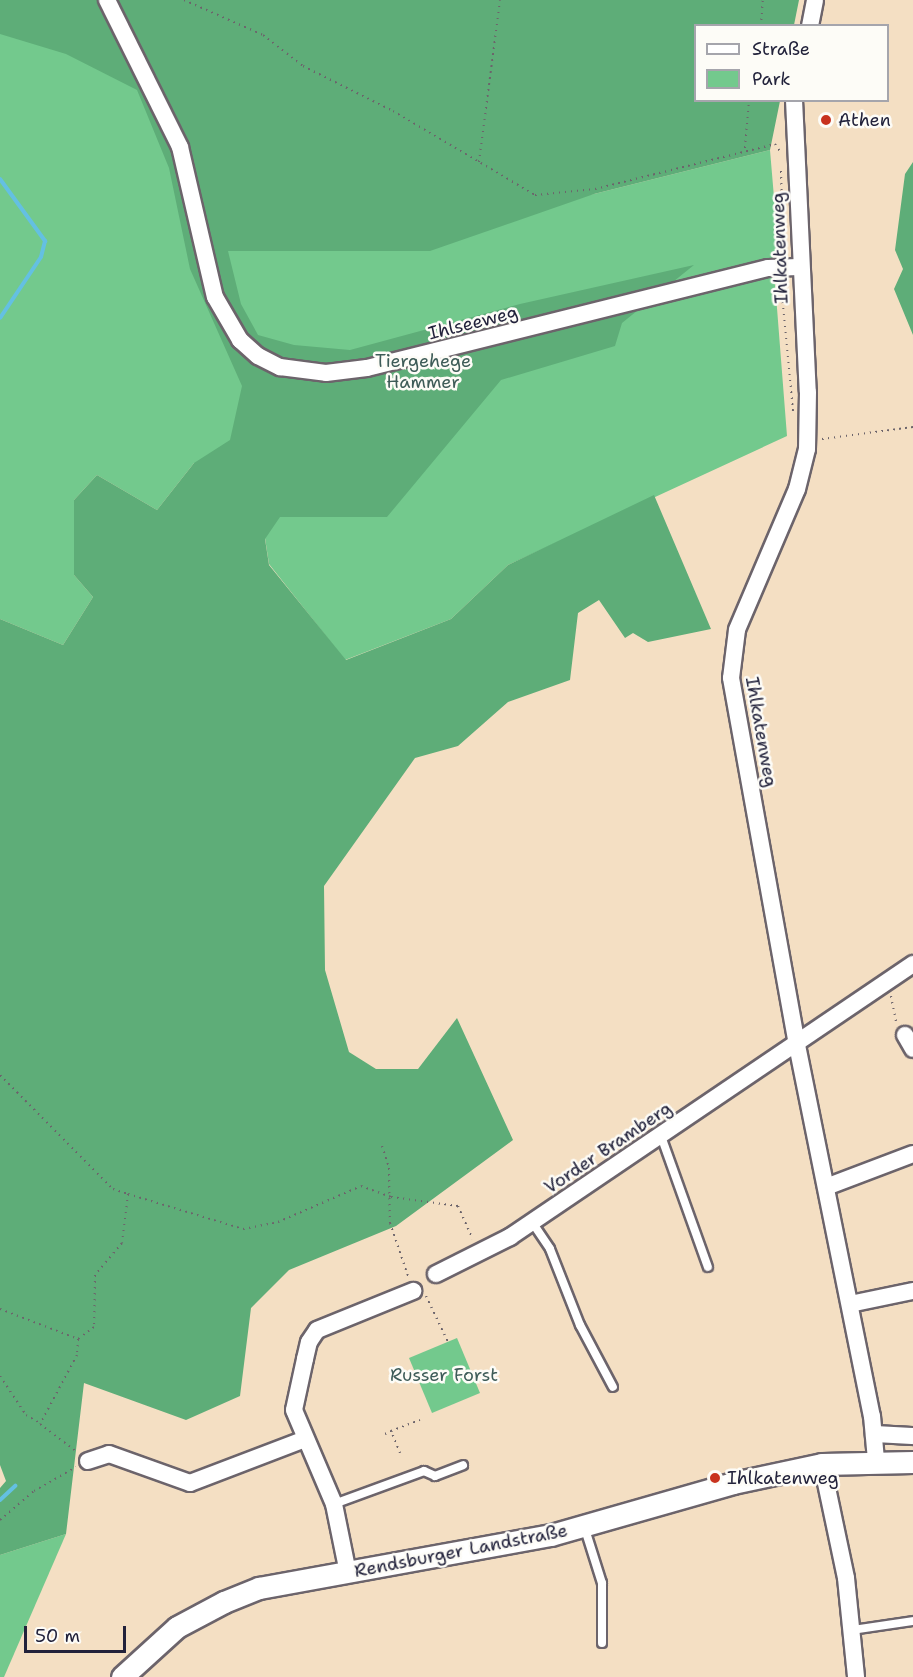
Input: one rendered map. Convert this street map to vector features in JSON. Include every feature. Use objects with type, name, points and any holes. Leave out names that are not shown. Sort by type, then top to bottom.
[{"type":"street","name":"Ihlseeweg","points":[[107,0],[180,147],[216,297],[240,340],[258,356],[280,367],[326,373],[367,368],[768,268],[799,267]]},
{"type":"street","points":[[810,24],[815,0]]},
{"type":"street","name":"Ihlkatenweg","points":[[794,102],[799,267],[808,392],[807,440],[803,472],[744,611],[730,668],[797,1045],[874,1434],[876,1460]]},
{"type":"street","name":"Vorder Bramberg","points":[[435,1274],[532,1222],[797,1045],[913,964]]},
{"type":"street","points":[[826,1187],[913,1154]]},
{"type":"street","points":[[348,1573],[333,1504],[294,1410],[312,1335],[418,1291]]},
{"type":"street","points":[[850,1304],[913,1291]]},
{"type":"street","points":[[874,1434],[913,1436]]},
{"type":"street","points":[[88,1461],[109,1454],[190,1483],[305,1439]]},
{"type":"street","name":"Rendsburger Landstraße","points":[[122,1677],[177,1627],[224,1602],[294,1580],[454,1556],[584,1526],[733,1483],[822,1464],[876,1460],[913,1462]]},
{"type":"street","points":[[822,1464],[852,1630],[856,1677]]},
{"type":"lane","points":[[661,1136],[708,1267]]},
{"type":"lane","points":[[532,1222],[550,1250],[580,1325],[613,1387]]},
{"type":"lane","points":[[333,1504],[424,1471],[435,1476],[463,1465]]},
{"type":"lane","points":[[584,1526],[602,1583],[602,1643]]},
{"type":"lane","points":[[852,1630],[913,1621]]},
{"type":"path","points":[[184,0],[263,35],[290,56],[535,195],[595,189],[745,150],[749,102]]},
{"type":"path","points":[[479,162],[500,0]]},
{"type":"path","points":[[761,24],[763,0]]},
{"type":"path","points":[[807,440],[913,427]]},
{"type":"path","points":[[889,981],[896,1024],[909,1042]]},
{"type":"path","points":[[0,1075],[112,1190],[243,1229],[278,1222],[361,1186],[391,1197],[458,1206],[479,1252]]},
{"type":"path","points":[[382,1146],[391,1197],[390,1223],[418,1291],[448,1342]]},
{"type":"path","points":[[40,1424],[77,1355],[78,1339],[94,1327],[95,1275],[122,1243],[128,1194]]},
{"type":"path","points":[[0,1309],[78,1339]]},
{"type":"path","points":[[0,1376],[26,1415],[88,1461],[34,1491],[0,1520]]},
{"type":"path","points":[[385,1434],[420,1420]]},
{"type":"path","points":[[391,1431],[400,1453]]},
{"type":"green space","name":"Tiergehege Hammer","points":[[0,0],[531,201],[594,194],[770,150],[778,245],[773,257],[787,436],[508,565],[451,619],[345,660],[269,564],[265,538],[194,463],[157,510],[97,475],[74,500],[74,575],[93,597],[63,645],[0,619]]},
{"type":"green space","points":[[0,0],[799,0],[794,24],[694,24],[694,102],[780,102],[770,150],[594,194],[430,251],[228,251],[241,304],[258,335],[294,345],[350,350],[520,304],[694,265],[622,323],[615,346],[501,380],[387,517],[280,517],[265,539],[269,565],[346,660],[451,619],[508,565],[654,495],[711,629],[648,642],[633,633],[625,638],[599,600],[578,613],[570,680],[508,702],[458,746],[415,758],[324,886],[325,970],[349,1052],[376,1069],[418,1069],[457,1018],[513,1140],[396,1226],[289,1270],[251,1308],[240,1396],[186,1420],[84,1383],[66,1534],[0,1555],[0,1488],[6,1481],[0,1465],[0,619],[63,645],[93,597],[74,575],[74,500],[97,475],[157,510],[194,463],[230,440],[242,386],[190,269],[169,168],[137,90],[66,54],[0,34]]},
{"type":"green space","points":[[913,162],[913,335],[894,289],[903,269],[895,250],[905,174]]},
{"type":"green space","name":"Russer Forst","points":[[457,1338],[480,1393],[432,1413],[409,1358]]},
{"type":"green space","points":[[66,1534],[4,1677],[0,1677],[0,1555]]},
{"type":"waterway","points":[[0,179],[45,241],[41,257],[0,318]]},
{"type":"waterway","points":[[0,1500],[15,1486]]},
{"type":"place","name":"Athen","points":[[826,120]]},
{"type":"place","name":"Ihlkatenweg","points":[[715,1478]]}]
